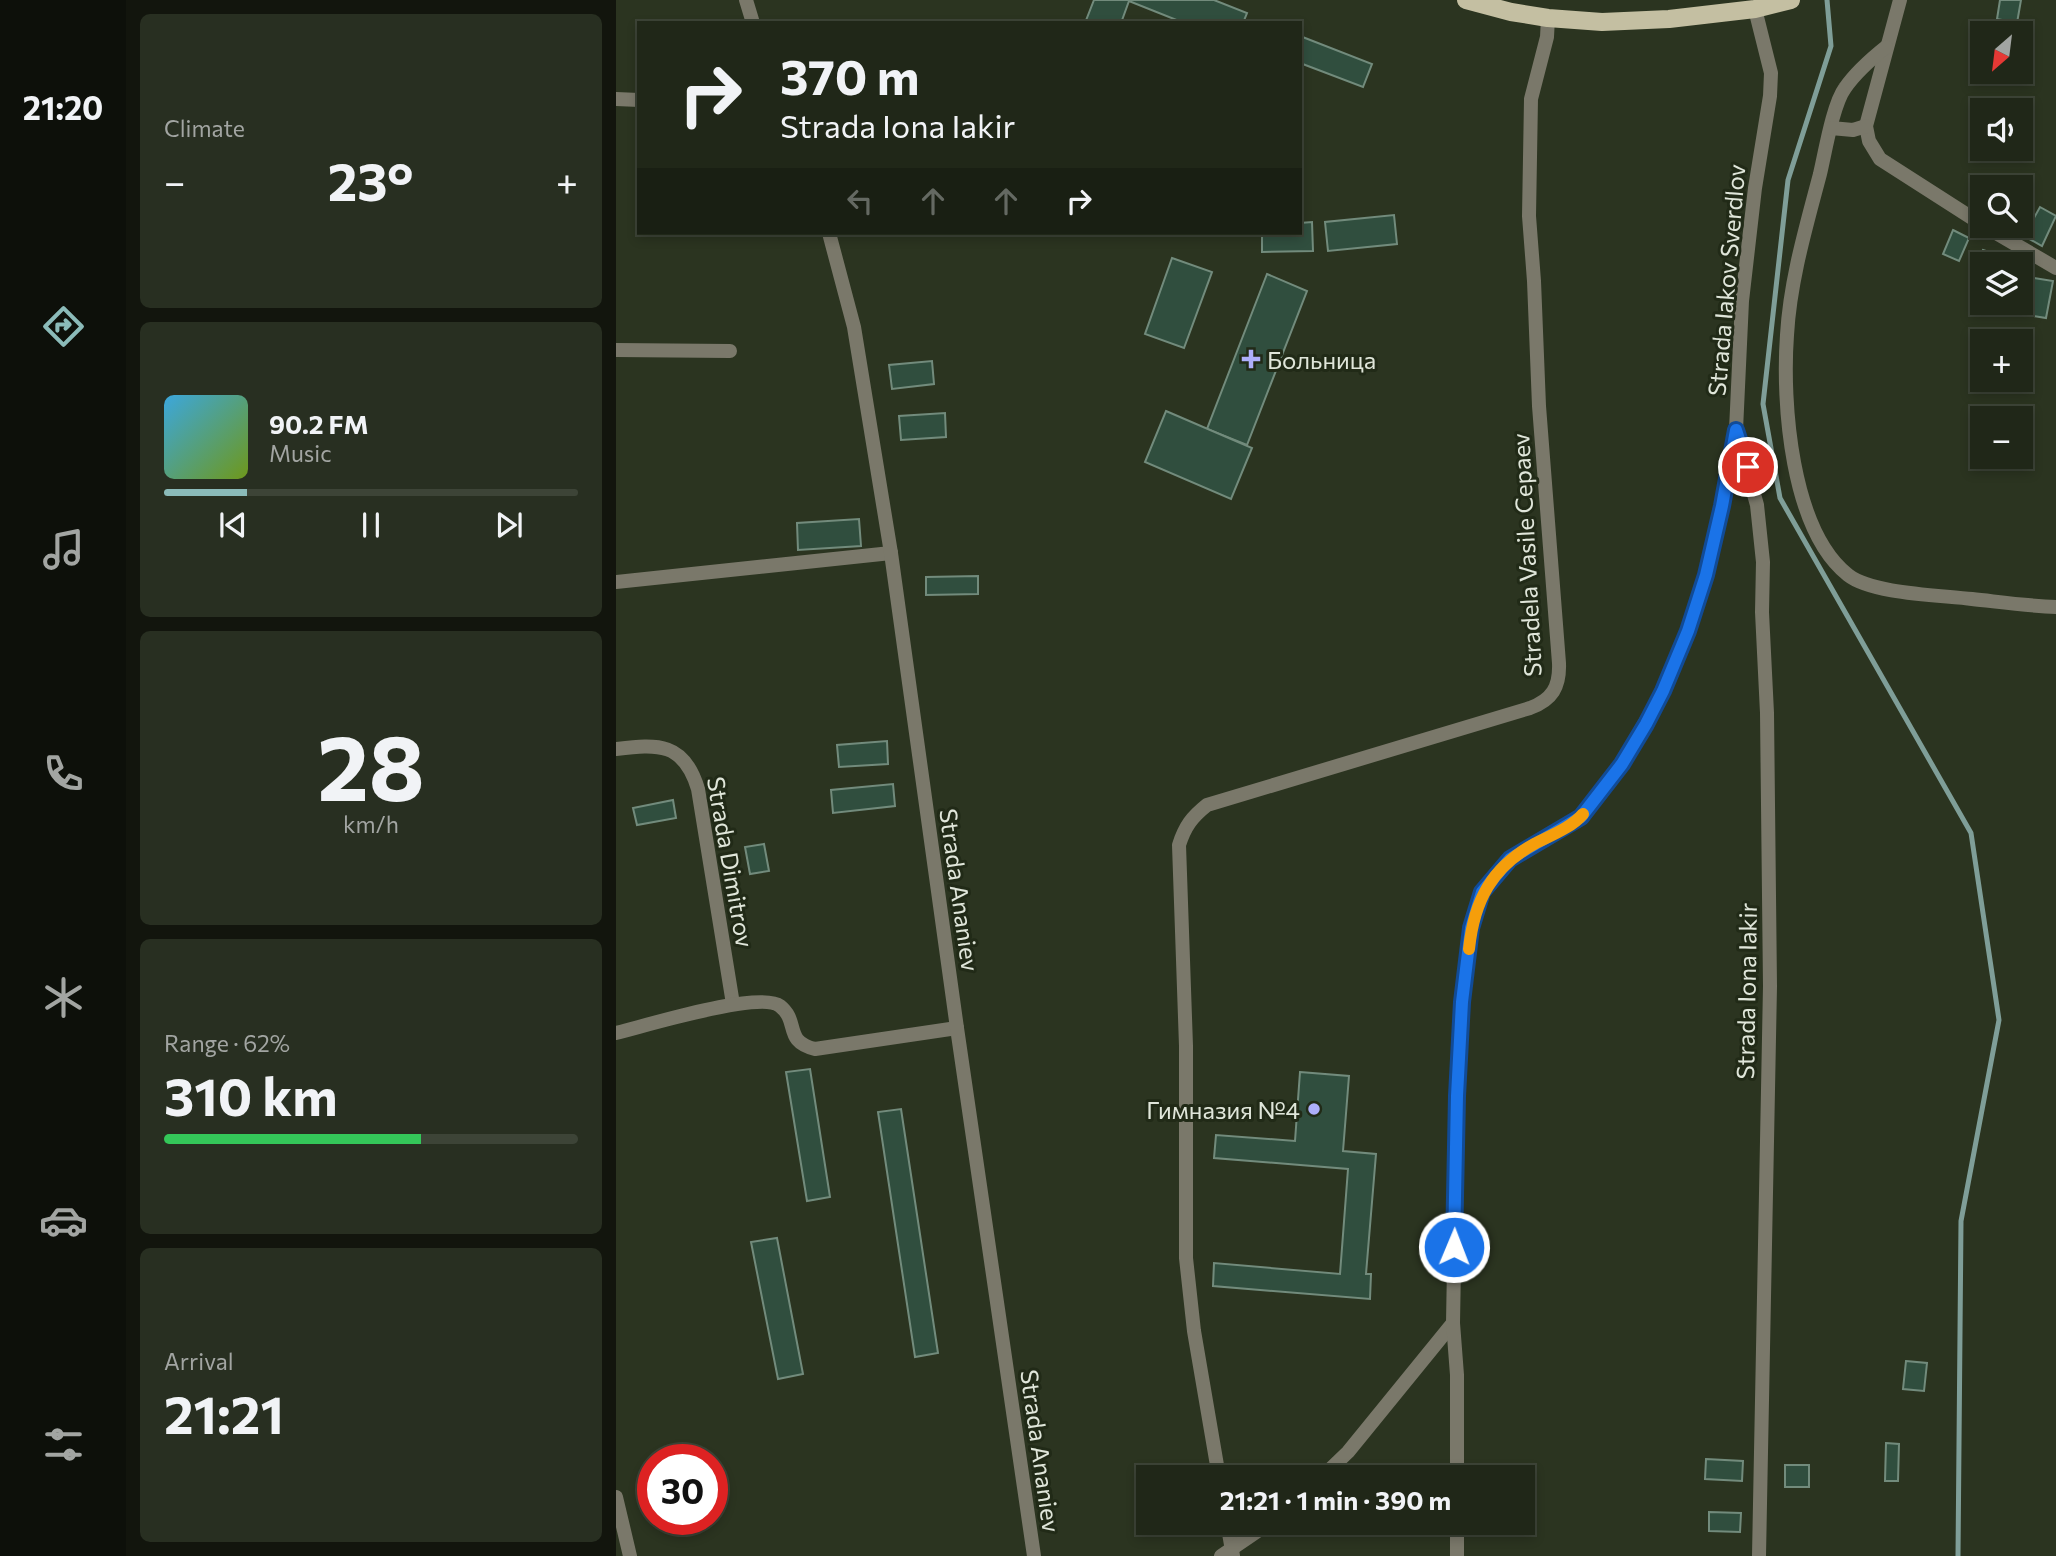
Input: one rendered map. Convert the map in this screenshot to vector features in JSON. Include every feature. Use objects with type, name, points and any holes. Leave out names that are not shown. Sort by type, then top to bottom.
[{"type":"main road","points":[[1466,0],[1548,18],[1602,22],[1669,19],[1763,7],[1791,0]]},
{"type":"street","points":[[746,0],[752,21]]},
{"type":"street","points":[[1900,0],[1866,126],[1869,141],[1880,159],[1970,217]]},
{"type":"street","name":"Strada Iakov Sverdlov","points":[[1457,1465],[1457,1374],[1453,1323],[1457,1096],[1462,1002],[1471,928],[1482,892],[1510,859],[1581,817],[1622,764],[1663,691],[1688,631],[1706,575],[1736,430],[1742,301],[1755,188],[1770,96],[1771,73],[1763,7]]},
{"type":"street","name":"Stradela Vasile Cepaev","points":[[1217,1465],[1194,1331],[1186,1258],[1186,1046],[1179,845],[1184,828],[1193,816],[1207,805],[1530,708],[1542,704],[1554,693],[1560,679],[1539,406],[1529,216],[1531,99],[1547,37],[1548,18]]},
{"type":"street","points":[[1886,47],[1843,89],[1798,258],[1787,334],[1786,386],[1793,458],[1808,518],[1837,564],[1849,576],[1866,584],[1895,590],[2056,607]]},
{"type":"street","points":[[616,99],[637,100]]},
{"type":"street","points":[[1831,128],[1853,130],[1866,126]]},
{"type":"street","name":"Strada Ananiev","points":[[830,235],[854,327],[891,553],[1034,1556]]},
{"type":"street","points":[[2005,238],[2056,268]]},
{"type":"street","points":[[616,350],[730,351]]},
{"type":"street","name":"Strada Iona Iakir","points":[[1736,430],[1757,505],[1763,562],[1762,612],[1768,713],[1770,986],[1759,1556]]},
{"type":"street","points":[[616,582],[891,553]]},
{"type":"street","name":"Strada Dimitrov","points":[[616,749],[649,745],[663,747],[686,760],[693,773],[698,789],[733,1004]]},
{"type":"street","points":[[616,1033],[733,1004],[768,1000],[780,1005],[791,1023],[794,1037],[803,1046],[815,1049],[957,1028]]},
{"type":"street","points":[[1334,1465],[1453,1323]]},
{"type":"street","points":[[616,1497],[630,1556]]},
{"type":"street","points":[[1227,1535],[1228,1554]]},
{"type":"street","points":[[1228,1554],[1254,1535]]},
{"type":"street","points":[[1457,1535],[1457,1556]]},
{"type":"building","points":[[1094,0],[1214,0],[1247,13],[1244,21],[1179,21],[1129,1],[1122,21],[1086,21]]},
{"type":"building","points":[[2000,0],[2021,0],[2017,21],[1997,19]]},
{"type":"building","points":[[1302,37],[1372,64],[1363,87],[1302,64]]},
{"type":"building","points":[[2040,207],[2056,216],[2042,246],[2028,238],[2033,238],[2033,220]]},
{"type":"building","points":[[1394,215],[1397,244],[1328,251],[1325,222]]},
{"type":"building","points":[[1312,222],[1313,251],[1262,252],[1262,235],[1302,235],[1302,223]]},
{"type":"building","points":[[1953,230],[1969,238],[1959,261],[1943,254]]},
{"type":"building","points":[[1172,258],[1212,272],[1184,348],[1145,334]]},
{"type":"building","points":[[1267,274],[1307,291],[1247,445],[1207,429]]},
{"type":"building","points":[[2034,278],[2053,281],[2046,318],[2028,315],[2033,315]]},
{"type":"building","points":[[932,361],[934,384],[892,389],[889,365]]},
{"type":"building","points":[[1166,411],[1252,448],[1231,499],[1145,462]]},
{"type":"building","points":[[945,413],[946,437],[901,440],[899,416]]},
{"type":"building","points":[[859,519],[861,546],[798,550],[797,523]]},
{"type":"building","points":[[978,576],[978,594],[926,595],[926,577]]},
{"type":"building","points":[[887,741],[888,764],[839,767],[837,745]]},
{"type":"building","points":[[893,784],[895,806],[833,813],[831,790]]},
{"type":"building","points":[[673,800],[676,818],[637,825],[633,808]]},
{"type":"building","points":[[764,844],[769,871],[750,874],[745,847]]},
{"type":"building","points":[[810,1069],[830,1197],[807,1201],[786,1072]]},
{"type":"building","points":[[1300,1072],[1349,1076],[1343,1151],[1376,1154],[1366,1274],[1371,1274],[1370,1299],[1213,1286],[1214,1263],[1340,1274],[1348,1169],[1214,1158],[1216,1135],[1295,1141]]},
{"type":"building","points":[[901,1109],[938,1353],[915,1357],[878,1112]]},
{"type":"building","points":[[777,1238],[803,1374],[778,1379],[751,1242]]},
{"type":"building","points":[[1906,1361],[1927,1363],[1924,1391],[1903,1389]]},
{"type":"building","points":[[1886,1443],[1899,1444],[1898,1481],[1885,1481]]},
{"type":"building","points":[[1706,1459],[1743,1461],[1742,1481],[1705,1479]]},
{"type":"building","points":[[1785,1465],[1809,1465],[1809,1487],[1785,1487]]},
{"type":"building","points":[[1709,1512],[1741,1513],[1740,1532],[1709,1531]]},
{"type":"waterway","points":[[1827,0],[1831,46],[1788,180],[1763,404],[1780,498],[1971,833],[1999,1020],[1961,1221],[1958,1556]]},
{"type":"slow traffic","points":[[1469,949],[1471,928],[1482,892],[1510,859],[1583,814]]},
{"type":"place","name":"Больница","points":[[1251,359]]},
{"type":"place","name":"Гимназия №4","points":[[1314,1109]]},
{"type":"route","points":[[1454,1247],[1462,1002],[1471,928],[1482,892],[1510,859],[1581,817],[1622,764],[1663,691],[1688,631],[1706,575],[1736,430],[1748,467]]}]
